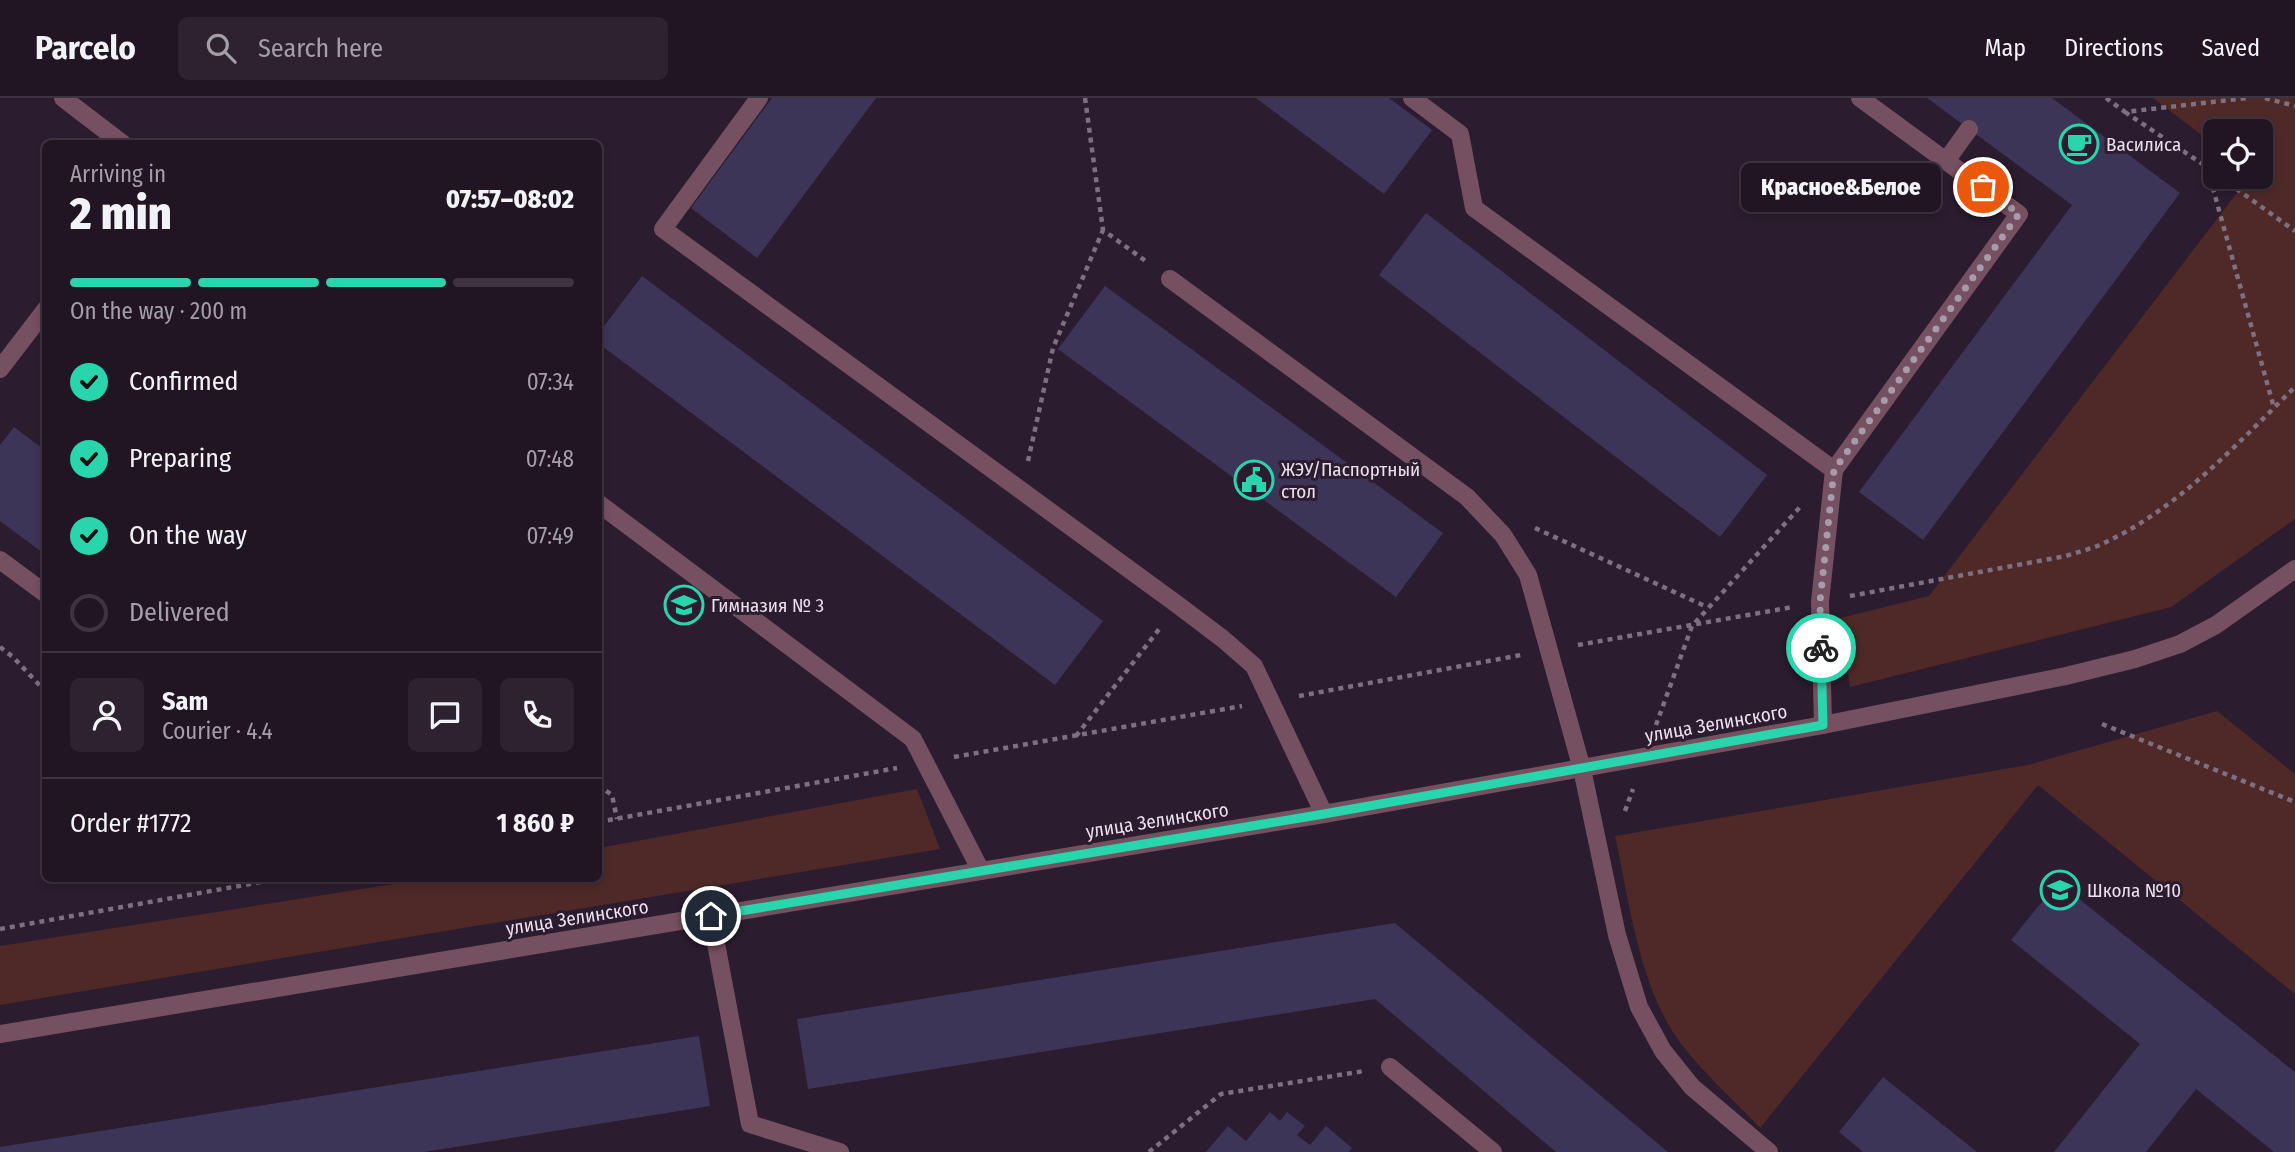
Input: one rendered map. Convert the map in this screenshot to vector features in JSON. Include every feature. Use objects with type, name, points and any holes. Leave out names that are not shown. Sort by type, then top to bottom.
[{"type":"street","points":[[63,98],[118,140]]},
{"type":"street","points":[[759,98],[663,229],[1178,605],[1254,666],[1324,814]]},
{"type":"street","points":[[1412,98],[1460,134],[1474,208],[1834,470]]},
{"type":"street","points":[[1823,725],[1820,602],[1834,470],[2019,214],[1860,98]]},
{"type":"street","points":[[1946,161],[1969,129]]},
{"type":"street","points":[[1170,279],[1467,497],[1503,535],[1528,575],[1582,769],[1617,935],[1639,1007],[1663,1051],[1692,1087],[1769,1152]]},
{"type":"street","points":[[0,369],[42,314]]},
{"type":"street","points":[[602,506],[913,739],[981,871]]},
{"type":"street","points":[[0,560],[42,591]]},
{"type":"street","name":"улица Зелинского","points":[[0,1034],[1324,814],[1823,725],[2066,676],[2135,659],[2180,644],[2217,625],[2293,574]]},
{"type":"street","points":[[711,916],[750,1124],[839,1152]]},
{"type":"street","points":[[1390,1067],[1493,1152]]},
{"type":"path","points":[[1022,490],[1053,348],[1103,230],[1085,98]]},
{"type":"path","points":[[2106,98],[2203,164]]},
{"type":"path","points":[[2125,112],[2246,98]]},
{"type":"path","points":[[2265,98],[2295,106]]},
{"type":"path","points":[[2213,189],[2274,408]]},
{"type":"path","points":[[2237,189],[2295,231]]},
{"type":"path","points":[[1103,230],[1170,279]]},
{"type":"path","points":[[602,821],[1692,626],[2066,556],[2100,545],[2170,502],[2208,472],[2295,387]]},
{"type":"path","points":[[1652,737],[1692,626],[1834,470]]},
{"type":"path","points":[[1531,526],[1707,607]]},
{"type":"path","points":[[1076,736],[1178,605]]},
{"type":"path","points":[[0,648],[13,657],[42,688]]},
{"type":"path","points":[[2102,724],[2295,802]]},
{"type":"path","points":[[1625,811],[1634,787]]},
{"type":"path","points":[[602,788],[612,795],[617,819]]},
{"type":"path","points":[[0,929],[261,882]]},
{"type":"path","points":[[1149,1152],[1221,1094],[1390,1067]]},
{"type":"shaded area","points":[[2153,98],[2295,98],[2295,519],[2171,607],[1850,687],[1841,618],[1929,596],[2240,189],[2273,189],[2273,119],[2203,119],[2203,136]]},
{"type":"shaded area","points":[[2217,711],[2295,774],[2295,994],[2038,785],[1760,1128],[1700,1067],[1667,1023],[1638,945],[1615,836],[2028,765]]},
{"type":"shaded area","points":[[917,789],[940,849],[0,1005],[0,946],[406,882],[602,882],[602,847]]},
{"type":"building","points":[[772,98],[876,98],[757,258],[691,208]]},
{"type":"building","points":[[1256,98],[1389,98],[1432,130],[1384,194]]},
{"type":"building","points":[[1927,98],[2052,98],[2180,193],[1923,540],[1859,492],[2072,205]]},
{"type":"building","points":[[1426,213],[1767,475],[1720,537],[1379,275]]},
{"type":"building","points":[[642,276],[1103,621],[1055,685],[602,346],[602,329]]},
{"type":"building","points":[[1105,286],[1443,533],[1396,597],[1058,349]]},
{"type":"building","points":[[14,427],[42,448],[42,552],[0,521],[0,445]]},
{"type":"building","points":[[2058,882],[2295,1072],[2295,1152],[2274,1152],[2196,1089],[2146,1152],[2054,1152],[2140,1044],[2011,940]]},
{"type":"building","points":[[1395,923],[1668,1152],[1556,1152],[1375,999],[808,1089],[797,1019]]},
{"type":"building","points":[[699,1036],[710,1106],[424,1152],[0,1152],[0,1147]]},
{"type":"building","points":[[1883,1077],[1977,1152],[1863,1152],[1839,1132]]},
{"type":"building","points":[[1270,1112],[1280,1121],[1287,1112],[1305,1126],[1297,1135],[1310,1145],[1326,1126],[1352,1148],[1349,1152],[1206,1152],[1228,1126],[1246,1141]]},
{"type":"way so far","points":[[1821,648],[1820,602],[1834,470],[2019,214],[1983,187]]},
{"type":"place","name":"Василиса","points":[[2079,144]]},
{"type":"place","name":"Красное&Белое","points":[[1983,187]]},
{"type":"place","name":"ЖЭУ/Паспортный стол","points":[[1254,480]]},
{"type":"place","name":"Гимназия № 3","points":[[684,605]]},
{"type":"place","name":"Школа №10","points":[[2060,890]]},
{"type":"route","points":[[711,916],[1324,814],[1823,725],[1821,648]]}]
